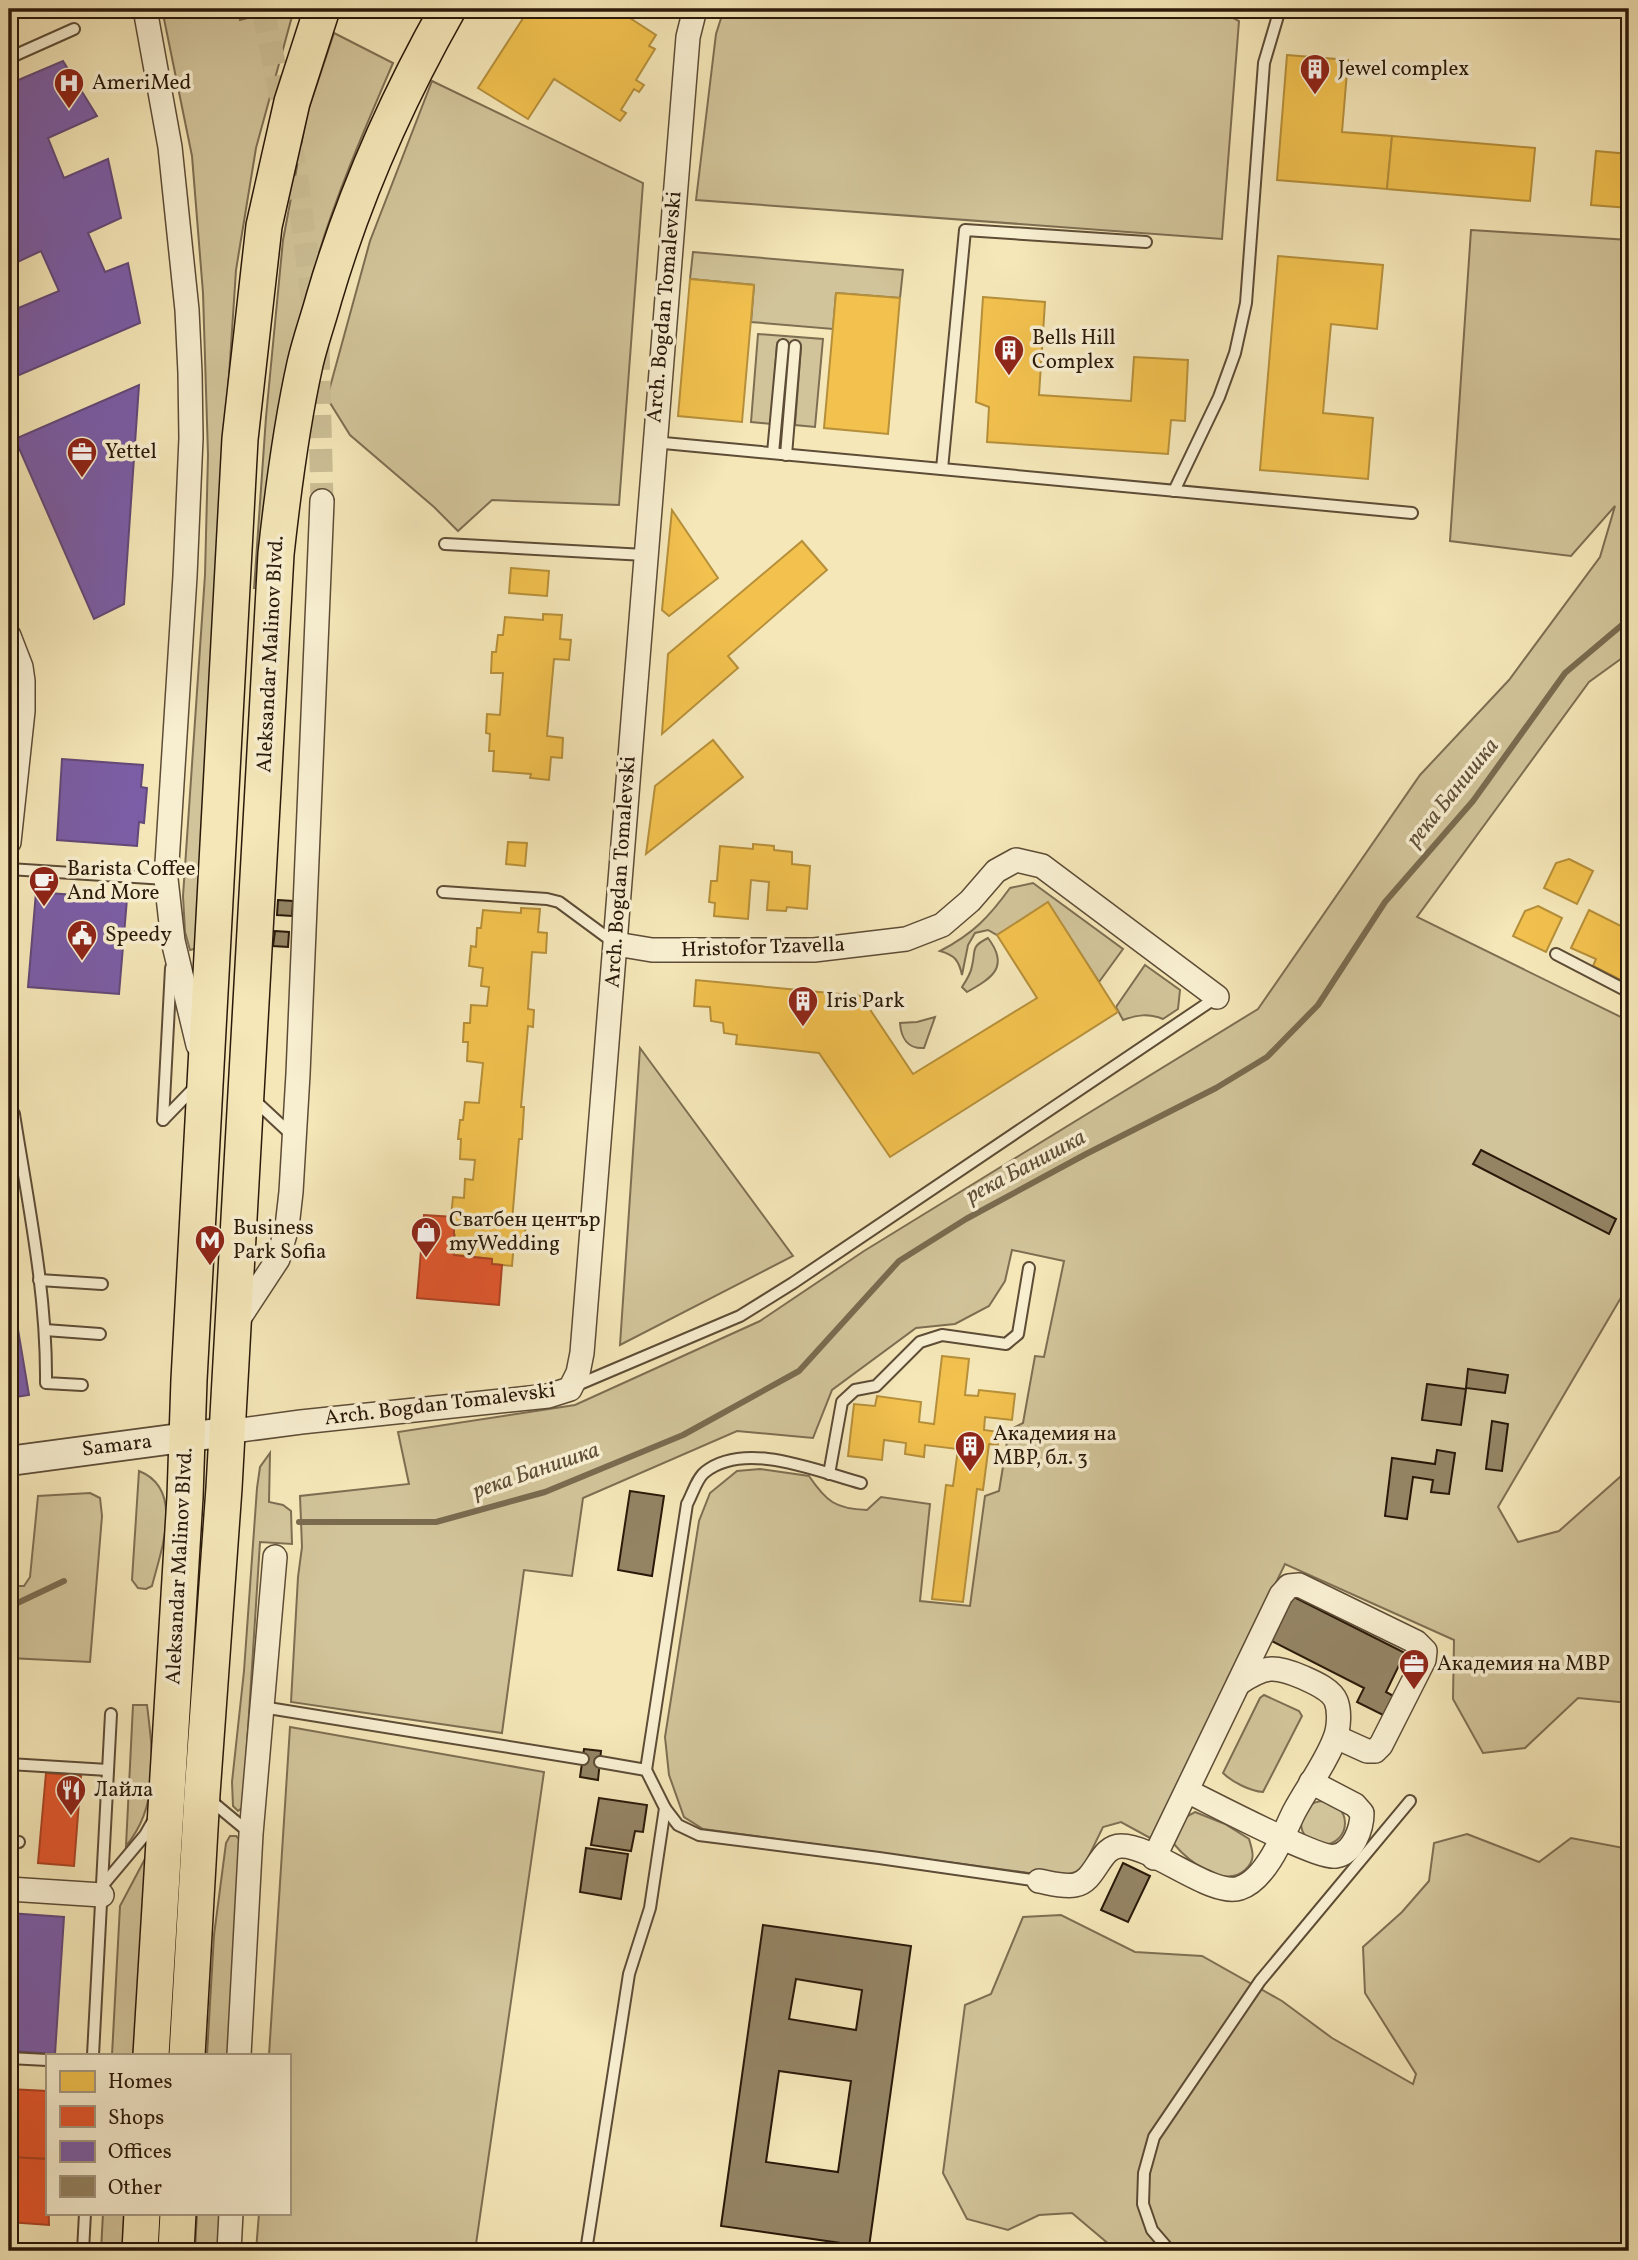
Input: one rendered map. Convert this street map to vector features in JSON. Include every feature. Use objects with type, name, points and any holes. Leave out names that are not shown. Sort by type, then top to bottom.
[{"type":"main road","name":"Aleksandar Malinov Blvd.","points":[[151,2054],[240,439],[264,226],[292,102],[322,9]]},
{"type":"main road","name":"Aleksandar Malinov Blvd.","points":[[187,2054],[224,1488],[276,554],[290,436],[306,361],[338,251],[374,154],[413,71],[448,9]]},
{"type":"main road","points":[[140,2251],[142,2214]]},
{"type":"main road","points":[[176,2251],[178,2214]]},
{"type":"street","name":"Aleksandar Malinov Blvd.","points":[[145,9],[170,147],[187,310],[190,373],[191,438],[185,576],[166,879],[173,941],[206,1076]]},
{"type":"street","name":"Arch. Bogdan Tomalevski","points":[[226,1432],[548,1396],[570,1389],[578,1373],[582,1353],[616,944],[653,442],[688,37],[695,9]]},
{"type":"street","name":"Aleksandar Malinov Blvd.","points":[[233,1329],[278,1259],[287,1227],[297,1096],[322,501]]},
{"type":"street","points":[[9,636],[23,681],[23,711],[9,842]]},
{"type":"street","name":"Hristofor Tzavella","points":[[616,944],[652,950],[814,950],[906,939],[942,925],[970,901],[996,871],[1016,860],[1042,866],[1217,997]]},
{"type":"street","name":"Samara","points":[[9,1461],[226,1432]]},
{"type":"street","points":[[239,2054],[251,1834],[275,1557]]},
{"type":"street","points":[[1154,1858],[1281,1595],[1289,1586],[1299,1585],[1416,1643],[1425,1651],[1424,1660],[1381,1745],[1375,1751],[1367,1751],[1336,1737]]},
{"type":"street","points":[[1039,1881],[1078,1885],[1088,1878],[1107,1850],[1119,1845],[1135,1848],[1221,1888],[1238,1889],[1255,1878],[1271,1859],[1336,1737],[1338,1720],[1336,1700],[1318,1684],[1282,1668],[1257,1671],[1239,1683]]},
{"type":"street","points":[[1187,1791],[1307,1850],[1333,1857],[1345,1853],[1362,1827],[1362,1813],[1355,1805],[1311,1782]]},
{"type":"street","points":[[9,1889],[102,1890]]},
{"type":"street","points":[[229,2251],[231,2214]]},
{"type":"lane","points":[[1174,491],[1219,397],[1235,353],[1246,303],[1264,63],[1280,9]]},
{"type":"lane","points":[[9,58],[74,29]]},
{"type":"lane","points":[[942,469],[965,230],[1146,242]]},
{"type":"lane","points":[[773,453],[783,345]]},
{"type":"lane","points":[[786,455],[795,346]]},
{"type":"lane","points":[[653,442],[1412,513]]},
{"type":"lane","points":[[445,544],[645,555]]},
{"type":"lane","points":[[9,869],[166,879]]},
{"type":"lane","points":[[443,892],[559,902],[597,933],[616,944]]},
{"type":"lane","points":[[173,941],[163,1120],[206,1076]]},
{"type":"lane","points":[[1556,954],[1629,992]]},
{"type":"lane","points":[[570,1389],[740,1316],[1217,997]]},
{"type":"lane","points":[[247,1094],[293,1137]]},
{"type":"lane","points":[[275,1118],[297,1096]]},
{"type":"lane","points":[[9,1108],[14,1114],[39,1279],[45,1330],[46,1382],[82,1385]]},
{"type":"lane","points":[[829,1474],[842,1402],[855,1390],[876,1386],[920,1342],[942,1335],[1006,1344],[1018,1334],[1029,1268]]},
{"type":"lane","points":[[39,1279],[102,1283]]},
{"type":"lane","points":[[45,1330],[100,1334]]},
{"type":"lane","points":[[861,1483],[772,1458],[737,1457],[704,1472],[687,1504],[646,1770],[665,1808],[678,1825],[699,1835],[1039,1881]]},
{"type":"lane","points":[[262,1707],[583,1759]]},
{"type":"lane","points":[[93,2054],[111,1714]]},
{"type":"lane","points":[[600,1762],[646,1770]]},
{"type":"lane","points":[[9,1764],[108,1770]]},
{"type":"lane","points":[[102,1890],[145,1835],[167,1789]]},
{"type":"lane","points":[[202,1794],[251,1834]]},
{"type":"lane","points":[[1170,2251],[1152,2230],[1143,2204],[1144,2173],[1154,2137],[1260,1981],[1410,1801]]},
{"type":"lane","points":[[586,2251],[629,1974],[650,1908],[665,1808]]},
{"type":"lane","points":[[9,2058],[46,2060]]},
{"type":"lane","points":[[83,2251],[85,2214]]},
{"type":"shaded area","points":[[162,9],[238,9],[240,20],[282,9],[294,9],[256,148],[236,270],[198,948],[190,950],[185,932],[183,896],[205,575],[208,455],[203,293],[192,156]]},
{"type":"shaded area","points":[[724,9],[1216,9],[1239,21],[1222,239],[696,200],[716,34]]},
{"type":"shaded area","points":[[334,33],[393,63],[343,183],[306,297],[278,421],[254,589],[266,417],[283,240],[307,114]]},
{"type":"shaded area","points":[[432,81],[643,183],[619,505],[492,500],[458,531],[350,435],[327,398],[370,241]]},
{"type":"shaded area","points":[[1471,230],[1629,240],[1629,653],[1589,682],[1417,917],[1629,1021],[1629,1284],[1498,1507],[1518,1542],[1559,1531],[1629,1469],[1629,1703],[1578,1698],[1525,1748],[1483,1753],[1453,1699],[1454,1640],[1285,1564],[1152,1839],[1121,1822],[1103,1827],[1082,1870],[1059,1877],[703,1829],[684,1817],[669,1775],[665,1737],[699,1521],[710,1493],[737,1471],[760,1469],[809,1476],[826,1497],[847,1508],[867,1510],[881,1497],[930,1504],[920,1601],[970,1606],[985,1496],[999,1491],[1009,1430],[1023,1423],[1035,1356],[1044,1357],[1064,1261],[1012,1250],[1005,1281],[989,1306],[955,1324],[916,1328],[832,1390],[813,1438],[737,1431],[583,1498],[572,1576],[524,1570],[502,1733],[291,1702],[302,1547],[300,1496],[409,1484],[398,1432],[575,1405],[760,1321],[864,1251],[1258,1009],[1420,775],[1509,680],[1600,557],[1615,506],[1571,556],[1450,541]]},
{"type":"shaded area","points":[[693,252],[903,270],[900,298],[836,293],[833,329],[751,322],[754,285],[690,279]]},
{"type":"shaded area","points":[[758,334],[823,339],[815,427],[795,425],[801,347],[777,345],[771,424],[751,422]]},
{"type":"shaded area","points":[[1033,883],[1123,949],[1099,982],[1048,903],[997,935],[988,930],[975,933],[968,945],[962,975],[956,959],[940,951],[979,924],[1010,888]]},
{"type":"shaded area","points":[[988,938],[998,957],[998,964],[984,982],[967,992],[962,987],[971,971],[975,949]]},
{"type":"shaded area","points":[[1145,965],[1180,990],[1178,1009],[1163,1019],[1143,1015],[1123,1020],[1116,1007]]},
{"type":"shaded area","points":[[935,1017],[924,1048],[914,1047],[906,1042],[900,1023]]},
{"type":"shaded area","points":[[640,1048],[793,1256],[620,1345]]},
{"type":"shaded area","points":[[270,1453],[269,1502],[283,1505],[291,1511],[292,1544],[260,1542],[243,1807],[238,1811],[233,1806],[232,1782],[244,1671],[257,1488],[260,1467]]},
{"type":"shaded area","points":[[139,1471],[153,1480],[162,1492],[166,1506],[164,1539],[152,1586],[146,1589],[138,1588],[132,1580]]},
{"type":"shaded area","points":[[90,1493],[100,1498],[102,1516],[90,1662],[9,1658],[9,1586],[24,1586],[30,1577],[38,1496]]},
{"type":"shaded area","points":[[1264,1695],[1299,1711],[1302,1716],[1263,1792],[1242,1786],[1223,1773],[1260,1698]]},
{"type":"shaded area","points":[[133,1705],[147,1705],[152,1778],[144,1814],[126,1846]]},
{"type":"shaded area","points":[[290,1727],[544,1772],[475,2251],[256,2251],[259,2214],[290,2214],[290,2054],[269,2054]]},
{"type":"shaded area","points":[[1323,1801],[1332,1802],[1339,1807],[1344,1814],[1344,1832],[1339,1839],[1332,1844],[1323,1845],[1314,1844],[1307,1839],[1302,1832],[1301,1823],[1302,1814],[1307,1807],[1314,1802]]},
{"type":"shaded area","points":[[1195,1812],[1225,1824],[1249,1839],[1253,1856],[1245,1870],[1236,1875],[1217,1875],[1187,1857],[1173,1843],[1184,1818]]},
{"type":"shaded area","points":[[1467,1834],[1539,1862],[1571,1838],[1629,1849],[1629,2251],[1117,2251],[1072,2213],[1039,2215],[1008,2230],[967,2219],[943,2173],[965,2005],[991,1994],[1023,1917],[1061,1915],[1135,1952],[1202,1956],[1282,2001],[1332,2038],[1413,2084],[1416,2074],[1365,1993],[1363,1947],[1402,1912],[1429,1881],[1434,1843]]},
{"type":"shaded area","points":[[230,1836],[236,1836],[240,1840],[229,2054],[207,2054],[214,1935],[226,1843]]},
{"type":"shaded area","points":[[147,1855],[135,2054],[112,2054],[120,1906]]},
{"type":"shaded area","points":[[103,2214],[127,2214],[124,2251],[101,2251]]},
{"type":"shaded area","points":[[197,2214],[220,2214],[218,2251],[195,2251]]},
{"type":"building: Homes","points":[[529,9],[616,9],[656,35],[649,46],[655,49],[636,80],[644,85],[639,92],[634,89],[621,110],[626,113],[620,121],[554,79],[528,119],[478,88]]},
{"type":"building: Homes","name":"Jewel complex","points":[[1287,55],[1348,60],[1342,132],[1392,136],[1387,189],[1277,180]]},
{"type":"building: Homes","points":[[1392,136],[1535,148],[1530,201],[1387,189]]},
{"type":"building: Homes","points":[[1596,151],[1629,154],[1629,208],[1591,205]]},
{"type":"building: Homes","points":[[1278,256],[1383,265],[1377,329],[1331,324],[1323,413],[1373,418],[1368,479],[1260,470]]},
{"type":"building: Homes","points":[[690,279],[754,285],[742,422],[678,416]]},
{"type":"building: Homes","points":[[836,293],[900,298],[888,434],[824,428]]},
{"type":"building: Homes","name":"Bells Hill Complex","points":[[983,297],[1045,302],[1039,395],[1131,401],[1134,357],[1188,360],[1185,421],[1171,420],[1168,454],[987,442],[989,407],[976,402]]},
{"type":"building: Homes","points":[[672,510],[718,578],[669,616],[662,610]]},
{"type":"building: Homes","points":[[802,541],[827,570],[728,656],[738,668],[662,734],[668,654]]},
{"type":"building: Homes","points":[[511,568],[549,571],[547,596],[509,593]]},
{"type":"building: Homes","points":[[543,614],[562,615],[560,639],[571,640],[569,660],[554,659],[547,736],[563,738],[562,758],[551,757],[549,780],[530,778],[531,774],[493,771],[494,751],[489,751],[490,734],[486,733],[487,714],[500,715],[503,673],[491,673],[492,652],[496,652],[498,635],[503,635],[505,617],[543,620]]},
{"type":"building: Homes","points":[[713,740],[743,777],[646,854],[655,786]]},
{"type":"building: Homes","points":[[508,842],[527,843],[525,866],[506,864]]},
{"type":"building: Homes","points":[[753,844],[774,846],[774,850],[792,852],[792,864],[810,866],[807,909],[787,907],[786,911],[767,910],[769,882],[751,880],[748,919],[714,916],[715,903],[709,902],[711,881],[717,881],[720,846],[753,849]]},
{"type":"building: Homes","points":[[1569,859],[1593,871],[1577,904],[1544,888],[1556,863]]},
{"type":"building: Homes","name":"Iris Park","points":[[1048,902],[1118,1012],[890,1157],[819,1053],[736,1044],[737,1035],[724,1033],[723,1023],[711,1021],[710,1007],[694,1006],[696,980],[861,996],[913,1074],[1037,998],[997,935]]},
{"type":"building: Homes","points":[[1538,906],[1562,918],[1546,952],[1513,936],[1525,911]]},
{"type":"building: Homes","points":[[521,908],[540,909],[538,932],[547,933],[546,953],[532,952],[528,1009],[534,1010],[533,1027],[528,1026],[521,1107],[524,1107],[522,1139],[519,1139],[512,1221],[526,1223],[524,1243],[514,1242],[512,1266],[492,1264],[492,1259],[454,1255],[454,1217],[451,1217],[453,1197],[464,1198],[465,1179],[473,1180],[475,1160],[460,1159],[461,1139],[458,1139],[465,1102],[479,1103],[483,1063],[467,1061],[468,1042],[463,1042],[464,1023],[470,1023],[471,1005],[487,1006],[489,987],[481,986],[483,968],[469,966],[471,946],[476,947],[477,928],[481,928],[483,910],[521,913]]},
{"type":"building: Homes","points":[[1589,910],[1629,930],[1629,984],[1593,966],[1596,959],[1571,948]]},
{"type":"building: Homes","name":"Академия на МВР, бл. 3","points":[[942,1356],[969,1359],[965,1395],[978,1396],[979,1390],[1015,1394],[1012,1420],[985,1417],[984,1430],[999,1432],[998,1445],[989,1444],[983,1490],[977,1489],[963,1602],[932,1599],[946,1485],[953,1486],[958,1449],[925,1445],[924,1457],[905,1454],[906,1443],[884,1440],[882,1460],[848,1456],[854,1404],[875,1406],[877,1396],[921,1402],[919,1422],[934,1424]]},
{"type":"building: Shops","points":[[424,1215],[454,1217],[454,1255],[492,1259],[492,1264],[502,1265],[499,1305],[417,1298]]},
{"type":"building: Shops","points":[[46,1773],[81,1776],[74,1866],[38,1863]]},
{"type":"building: Shops","points":[[9,2089],[46,2091],[46,2159],[9,2157]]},
{"type":"building: Shops","points":[[9,2157],[46,2159],[46,2214],[49,2214],[49,2225],[9,2222]]},
{"type":"building: Offices","points":[[63,61],[97,116],[48,138],[64,178],[108,159],[121,218],[88,233],[105,272],[128,263],[140,323],[17,376],[9,356],[9,312],[59,291],[41,251],[9,266],[9,201],[17,198],[9,179],[9,84]]},
{"type":"building: Offices","points":[[139,385],[124,604],[94,619],[15,439]]},
{"type":"building: Offices","points":[[62,759],[143,765],[141,787],[147,788],[144,823],[139,822],[137,846],[57,840]]},
{"type":"building: Offices","points":[[36,892],[127,899],[119,994],[28,987]]},
{"type":"building: Offices","points":[[9,1276],[29,1395],[9,1398]]},
{"type":"building: Offices","points":[[9,1913],[64,1917],[55,2054],[9,2051]]},
{"type":"building: Other","points":[[278,900],[293,901],[292,916],[277,915]]},
{"type":"building: Other","points":[[275,931],[289,932],[288,947],[273,946]]},
{"type":"building: Other","points":[[1481,1150],[1616,1219],[1609,1234],[1473,1164]]},
{"type":"building: Other","points":[[1468,1369],[1508,1375],[1505,1393],[1466,1388]]},
{"type":"building: Other","points":[[1427,1384],[1466,1389],[1461,1425],[1422,1420]]},
{"type":"building: Other","points":[[1492,1421],[1508,1424],[1502,1471],[1486,1469]]},
{"type":"building: Other","points":[[1437,1450],[1455,1453],[1449,1494],[1431,1492],[1433,1480],[1413,1477],[1407,1519],[1385,1516],[1392,1458],[1435,1464]]},
{"type":"building: Other","points":[[630,1491],[664,1496],[652,1576],[618,1570]]},
{"type":"building: Other","points":[[1290,1595],[1405,1653],[1386,1692],[1399,1699],[1389,1718],[1357,1702],[1364,1688],[1268,1639]]},
{"type":"building: Other","points":[[584,1749],[601,1751],[598,1780],[580,1777]]},
{"type":"building: Other","points":[[599,1798],[647,1805],[643,1832],[635,1831],[631,1851],[591,1845]]},
{"type":"building: Other","points":[[586,1848],[628,1854],[621,1899],[580,1892]]},
{"type":"building: Other","points":[[1123,1863],[1150,1876],[1128,1922],[1101,1910]]},
{"type":"building: Other","points":[[763,1925],[911,1946],[869,2247],[721,2226]],"holes":[[[796,1979],[862,1990],[856,2030],[789,2019]],[[779,2071],[851,2081],[838,2172],[766,2162]]]},
{"type":"waterway","name":"река Банишка","points":[[299,1522],[436,1522],[545,1492],[683,1435],[799,1371],[899,1261],[966,1219],[1216,1088],[1267,1057],[1318,1005],[1385,902],[1473,801],[1565,673],[1629,619]]},
{"type":"waterway","name":"река Банишка","points":[[9,1607],[64,1581]]},
{"type":"tunnel","points":[[263,9],[296,171],[314,313]]},
{"type":"tunnel","points":[[318,347],[322,501]]},
{"type":"place","name":"Jewel complex","points":[[1315,96]]},
{"type":"place","name":"AmeriMed","points":[[69,110]]},
{"type":"place","name":"Bells Hill Complex","points":[[1009,377]]},
{"type":"place","name":"Yettel","points":[[82,479]]},
{"type":"place","name":"Barista Coffee And More","points":[[44,908]]},
{"type":"place","name":"Speedy","points":[[82,962]]},
{"type":"place","name":"Iris Park","points":[[803,1028]]},
{"type":"place","name":"Сватбен център myWedding","points":[[426,1259]]},
{"type":"place","name":"Business Park Sofia","points":[[210,1267]]},
{"type":"place","name":"Академия на МВР, бл. 3","points":[[970,1473]]},
{"type":"place","name":"Академия на МВР","points":[[1414,1691]]},
{"type":"place","name":"Лайла","points":[[71,1817]]}]
